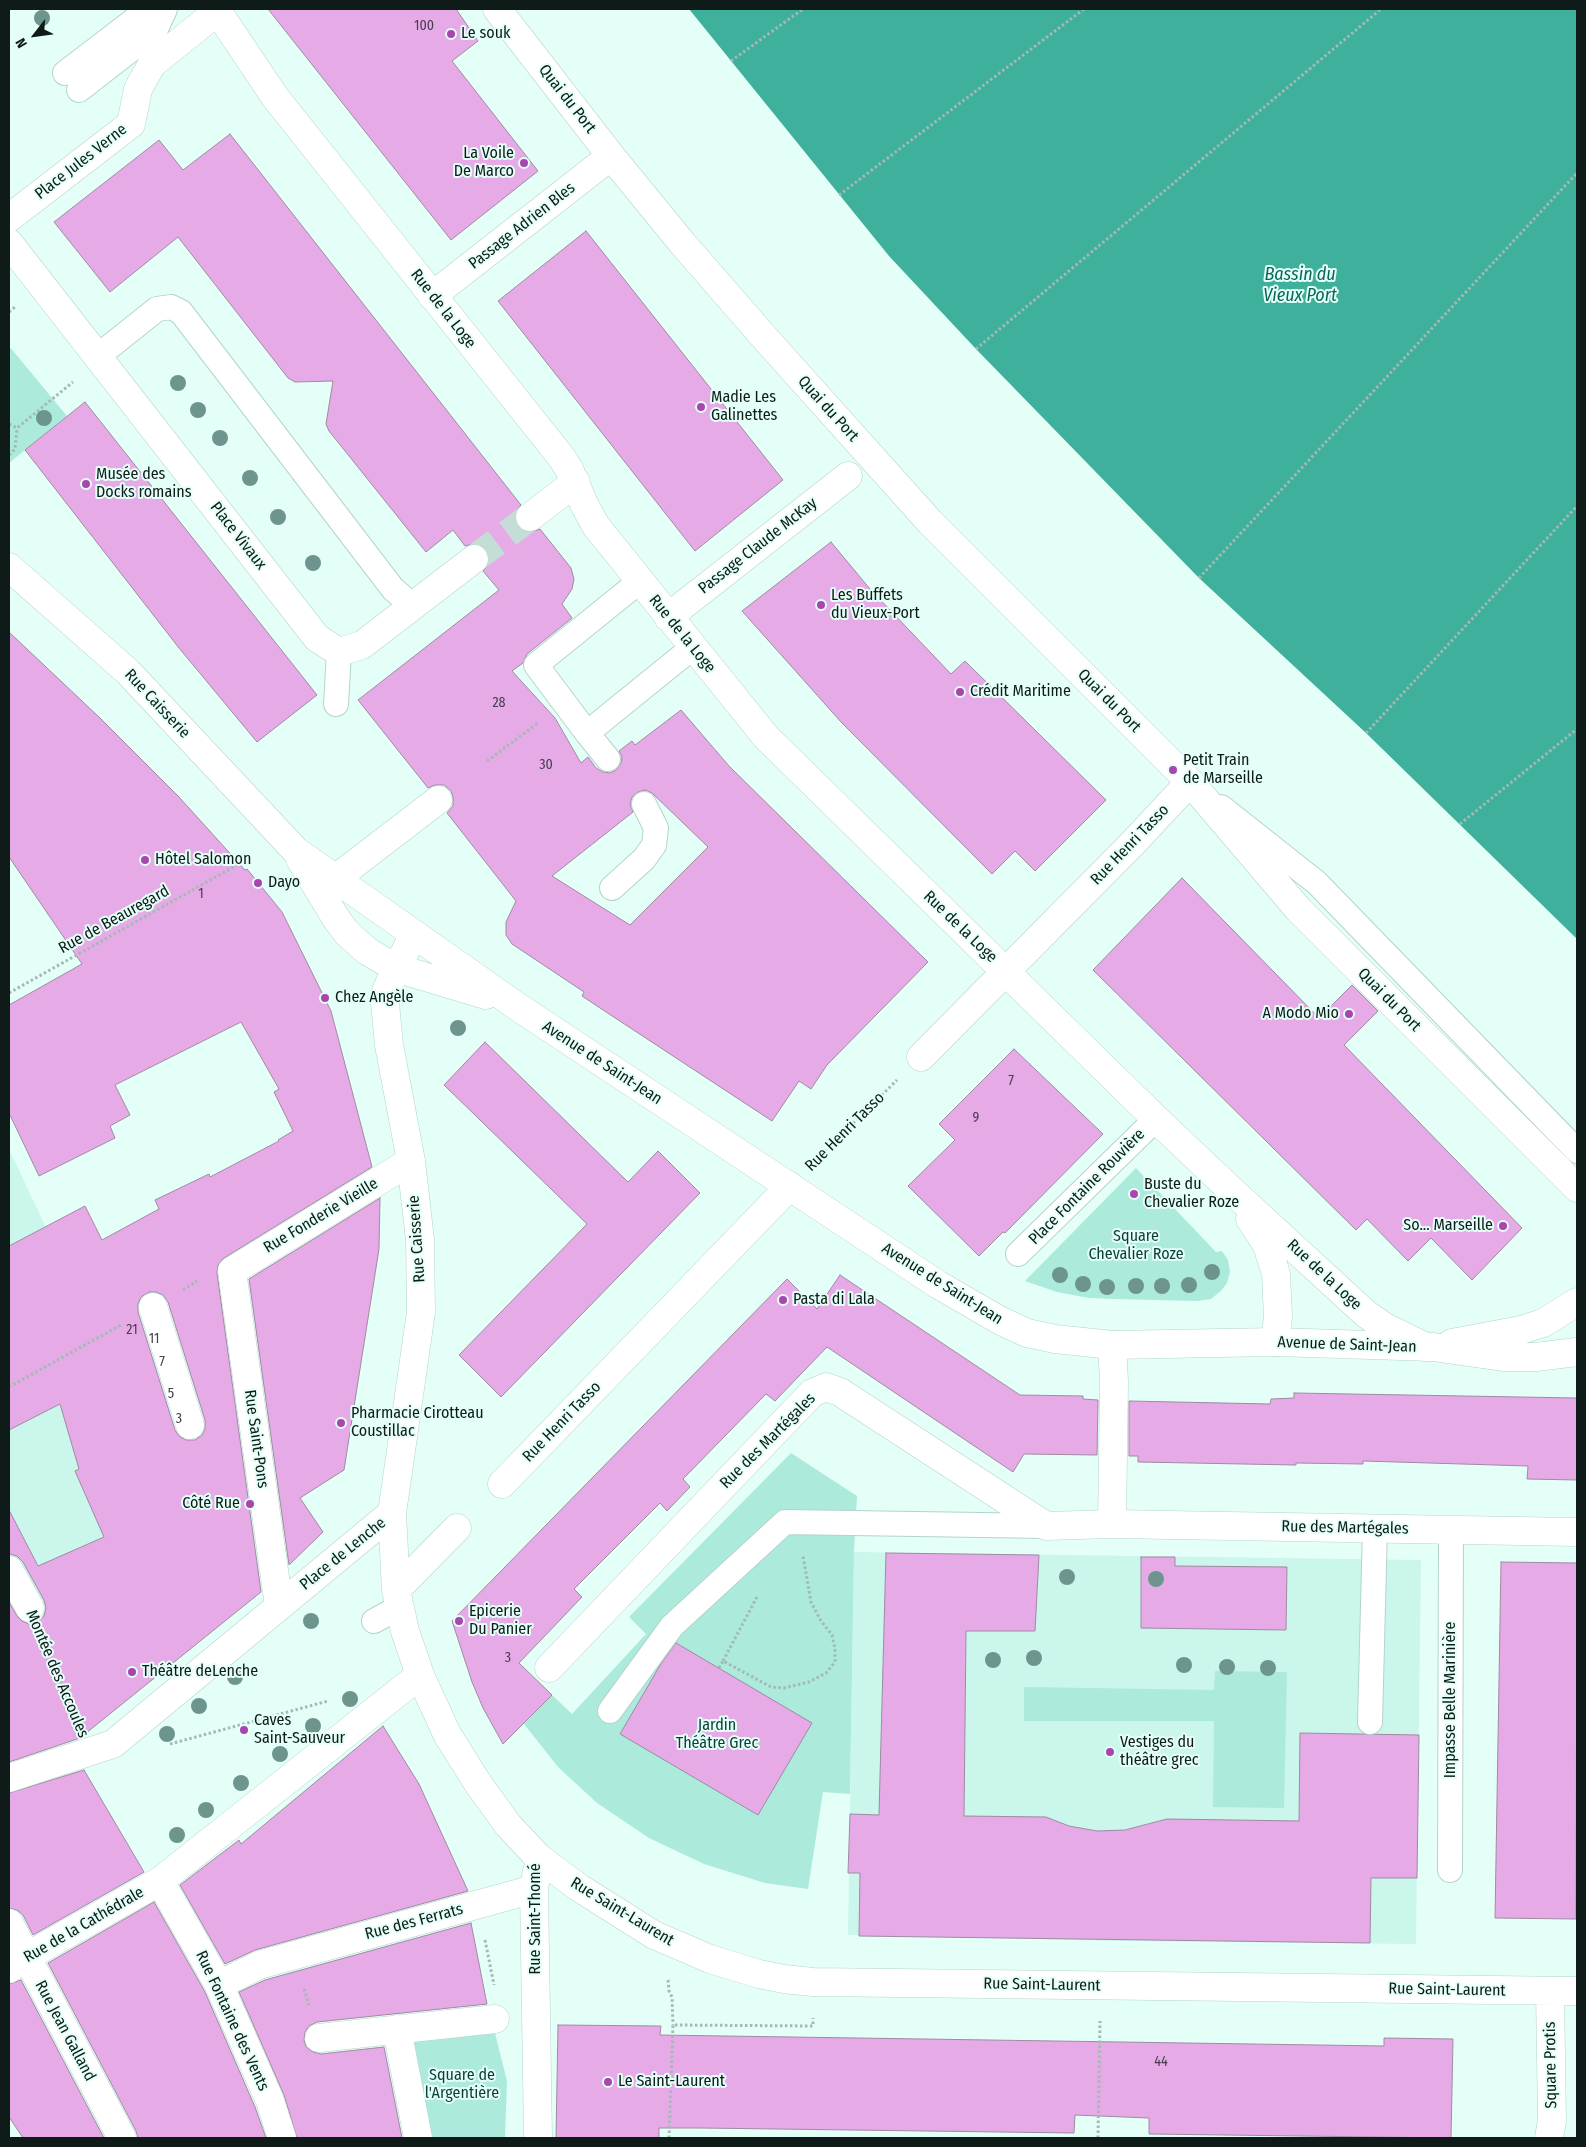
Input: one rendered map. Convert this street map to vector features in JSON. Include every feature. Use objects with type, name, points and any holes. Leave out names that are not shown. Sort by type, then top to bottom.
[{"type":"street","name":"Quai du Port","points":[[497,9],[611,156],[683,244],[930,522],[1190,782],[1299,910],[1577,1188]]},
{"type":"street","name":"Place Jules Verne","points":[[9,218],[131,124],[138,90],[152,64],[217,10]]},
{"type":"street","name":"Rue de la Loge","points":[[217,10],[275,97],[562,458],[576,482],[584,504],[596,526],[692,648],[766,737],[1156,1119],[1366,1314],[1385,1328],[1430,1347]]},
{"type":"street","name":"Passage Adrien Bles","points":[[432,296],[611,156]]},
{"type":"street","name":"Place Vivaux","points":[[9,242],[317,638],[339,652]]},
{"type":"street","name":"Passage Claude McKay","points":[[668,617],[848,476]]},
{"type":"street","points":[[530,517],[576,482]]},
{"type":"street","points":[[339,652],[362,645],[474,559]]},
{"type":"street","name":"Rue Caisserie","points":[[9,567],[128,672],[290,845],[414,934],[386,992],[385,1016],[411,1161],[420,1240],[420,1312],[392,1513]]},
{"type":"street","name":"Rue Henri Tasso","points":[[921,1057],[1132,844],[1190,782]]},
{"type":"street","points":[[336,879],[438,800]]},
{"type":"street","name":"Rue Caisserie","points":[[290,845],[336,920],[347,933],[368,951],[396,968]]},
{"type":"street","name":"Avenue de Saint-Jean","points":[[414,934],[518,1007],[937,1284],[1001,1321],[1028,1333],[1055,1339],[1112,1344],[1275,1342],[1430,1347],[1504,1357],[1536,1357],[1577,1352]]},
{"type":"street","name":"Avenue de Saint-Jean","points":[[396,968],[472,990],[518,1007]]},
{"type":"street","name":"Rue Fonderie Vieille","points":[[232,1271],[411,1161]]},
{"type":"street","name":"Rue Henri Tasso","points":[[502,1484],[790,1186]]},
{"type":"street","name":"Rue de la Loge","points":[[1230,1189],[1267,1245],[1276,1274],[1278,1317],[1275,1342]]},
{"type":"street","name":"Rue Saint-Pons","points":[[232,1271],[279,1606]]},
{"type":"street","name":"Avenue de Saint-Jean","points":[[1430,1347],[1486,1335],[1521,1330],[1543,1323],[1577,1302]]},
{"type":"street","points":[[152,1307],[190,1425]]},
{"type":"street","points":[[1112,1344],[1114,1381],[1112,1524]]},
{"type":"street","name":"Rue des Martégales","points":[[549,1668],[812,1393],[826,1387],[840,1392],[1046,1526],[1112,1524],[1577,1532]]},
{"type":"street","name":"Place de Lenche","points":[[392,1513],[398,1598],[405,1631],[420,1675]]},
{"type":"street","name":"Place de Lenche","points":[[9,1778],[113,1744],[392,1513]]},
{"type":"street","points":[[398,1598],[457,1528]]},
{"type":"street","name":"Montée des Accoules","points":[[9,1570],[30,1608]]},
{"type":"street","points":[[160,1881],[420,1675]]},
{"type":"street","name":"Rue Saint-Thomé","points":[[420,1675],[446,1734],[508,1825],[538,1858],[534,1889],[538,2138]]},
{"type":"street","name":"Rue Saint-Laurent","points":[[538,1858],[628,1920],[684,1949],[759,1974],[813,1982],[1577,1991]]},
{"type":"street","name":"Rue de la Cathédrale","points":[[17,1963],[160,1881]]},
{"type":"street","name":"Rue Fontaine des Vents","points":[[160,1881],[219,1985],[270,2101],[282,2138]]},
{"type":"street","name":"Rue des Ferrats","points":[[219,1985],[259,1965],[534,1889]]},
{"type":"street","name":"Rue Jean Galland","points":[[9,1923],[17,1963],[122,2138]]},
{"type":"street","name":"Square Protis","points":[[1549,2138],[1552,2120],[1550,1992]]},
{"type":"street","points":[[320,2038],[495,2019]]},
{"type":"street","points":[[397,2029],[418,2138]]},
{"type":"lane","points":[[159,9],[142,14],[72,82],[155,31],[164,9]]},
{"type":"lane","points":[[99,358],[157,310],[171,307],[181,312],[393,589],[413,606]]},
{"type":"lane","points":[[608,759],[536,664],[640,581]]},
{"type":"lane","points":[[587,732],[692,648]]},
{"type":"lane","points":[[336,704],[339,652]]},
{"type":"lane","name":"Quai du Port","points":[[1190,782],[1317,883],[1577,1150]]},
{"type":"lane","points":[[612,888],[644,858],[654,845],[656,828],[644,804]]},
{"type":"lane","name":"Place Fontaine Rouvière","points":[[1018,1254],[1156,1119]]},
{"type":"lane","points":[[610,1711],[672,1626],[785,1522],[1046,1526]]},
{"type":"lane","points":[[1370,1722],[1375,1528]]},
{"type":"lane","name":"Impasse Belle Marinière","points":[[1450,1870],[1451,1530]]},
{"type":"lane","points":[[374,1621],[398,1598]]},
{"type":"path","points":[[731,61],[803,9]]},
{"type":"path","points":[[839,195],[1084,9]]},
{"type":"path","points":[[976,349],[1381,9]]},
{"type":"path","points":[[1199,578],[1577,173]]},
{"type":"path","points":[[9,455],[16,449],[17,428],[99,358]]},
{"type":"path","points":[[9,424],[17,428]]},
{"type":"path","points":[[1366,733],[1577,506]]},
{"type":"path","points":[[487,762],[564,702]]},
{"type":"path","points":[[1460,824],[1577,729]]},
{"type":"path","name":"Rue de Beauregard","points":[[9,993],[290,845]]},
{"type":"path","name":"Rue Henri Tasso","points":[[790,1186],[921,1057]]},
{"type":"path","points":[[723,1661],[771,1687],[784,1688],[809,1682],[826,1673],[835,1662],[832,1635],[821,1621],[811,1602],[796,1522]]},
{"type":"path","points":[[719,1668],[760,1591]]},
{"type":"path","name":"Montée des Accoules","points":[[30,1608],[91,1752]]},
{"type":"path","points":[[170,1745],[329,1701]]},
{"type":"path","points":[[478,1905],[497,2001],[495,2019]]},
{"type":"path","points":[[293,1955],[320,2038]]},
{"type":"path","points":[[673,2026],[813,2026],[813,1982]]},
{"type":"path","points":[[669,2138],[673,2007]]},
{"type":"path","points":[[1098,2138],[1100,2027]]},
{"type":"shaded area","points":[[9,1149],[56,1249],[9,1274]]},
{"type":"shaded area","points":[[94,1362],[145,1518],[58,1650],[9,1546],[9,1409]]},
{"type":"shaded area","points":[[854,1552],[1421,1560],[1416,1944],[1121,1941],[848,1935]]},
{"type":"green space","points":[[9,346],[67,416],[9,463]]},
{"type":"green space","name":"Square Chevalier Roze","points":[[1136,1168],[1216,1252],[1222,1251],[1228,1260],[1230,1272],[1227,1283],[1221,1291],[1211,1299],[1197,1301],[1089,1298],[1057,1292],[1025,1281]]},
{"type":"green space","name":"Jardin Théâtre Grec","points":[[791,1453],[857,1496],[854,1552],[850,1794],[823,1792],[808,1889],[765,1883],[704,1864],[649,1838],[597,1803],[558,1767],[524,1724],[552,1695],[572,1714],[646,1634],[629,1617]]},
{"type":"green space","points":[[1215,1671],[1287,1672],[1284,1808],[1213,1807],[1214,1721],[1024,1721],[1024,1687],[1214,1690]]},
{"type":"green space","name":"Square de l'Argentière","points":[[494,2029],[507,2081],[505,2138],[427,2138],[406,2042]]},
{"type":"water","name":"Bassin du Vieux Port","points":[[689,9],[1577,9],[1577,939],[1366,733],[1199,578],[976,349],[889,256]]},
{"type":"building","points":[[268,9],[456,9],[478,41],[452,61],[538,171],[451,240]]},
{"type":"building","points":[[230,134],[521,505],[516,511],[514,518],[518,527],[524,531],[531,532],[540,529],[571,568],[574,579],[572,589],[562,604],[572,618],[527,654],[523,663],[512,671],[555,718],[581,763],[588,757],[596,768],[603,772],[610,773],[616,770],[621,763],[622,757],[619,751],[632,741],[635,745],[681,710],[729,766],[928,962],[827,1065],[811,1089],[799,1081],[772,1121],[582,996],[584,992],[512,944],[506,935],[506,922],[516,901],[447,813],[453,806],[451,791],[444,785],[435,785],[428,788],[358,700],[499,590],[483,571],[488,565],[489,557],[486,549],[480,544],[465,546],[453,530],[426,552],[329,431],[326,424],[333,381],[295,382],[288,378],[178,237],[110,292],[54,222],[159,140],[183,170]],"holes":[[[645,790],[652,793],[708,847],[630,925],[552,876],[633,812],[630,804],[632,797],[638,792]]]},
{"type":"building","points":[[586,231],[783,480],[695,551],[498,301]]},
{"type":"building","points":[[85,402],[317,695],[257,742],[179,648],[25,450]]},
{"type":"building","points":[[831,542],[870,589],[951,674],[965,661],[1106,800],[1035,871],[1015,851],[992,874],[841,722],[742,611]]},
{"type":"building","points":[[9,632],[100,718],[179,797],[245,870],[247,869],[282,912],[331,1011],[372,1167],[224,1258],[218,1265],[217,1273],[261,1592],[80,1738],[9,1762],[9,1602],[17,1616],[29,1624],[38,1621],[44,1616],[46,1608],[44,1600],[23,1562],[17,1556],[9,1554],[9,1510],[38,1566],[104,1537],[75,1471],[79,1469],[60,1404],[9,1430],[9,1246],[85,1206],[102,1240],[159,1209],[155,1200],[209,1174],[210,1177],[279,1141],[293,1131],[274,1092],[279,1089],[241,1022],[115,1085],[130,1115],[110,1126],[115,1138],[39,1176],[9,1113],[9,1005],[82,964],[9,857]],"holes":[[[149,1292],[163,1295],[168,1302],[205,1420],[205,1429],[202,1435],[195,1440],[186,1440],[179,1436],[175,1430],[138,1312],[138,1304],[141,1297]]]},
{"type":"building","points":[[1182,878],[1319,1018],[1352,985],[1378,1011],[1344,1045],[1522,1228],[1472,1280],[1431,1238],[1408,1261],[1367,1219],[1356,1230],[1093,970]]},
{"type":"building","points":[[485,1042],[628,1182],[658,1151],[700,1193],[501,1397],[459,1355],[587,1224],[444,1085]]},
{"type":"building","points":[[1014,1049],[1103,1134],[1005,1233],[1003,1232],[979,1256],[908,1186],[955,1140],[939,1124]]},
{"type":"building","points":[[380,1198],[379,1249],[344,1470],[300,1498],[323,1532],[289,1565],[249,1279]]},
{"type":"building","points":[[840,1275],[1020,1395],[1083,1396],[1083,1399],[1098,1400],[1097,1455],[1024,1454],[1013,1472],[827,1347],[775,1401],[766,1394],[683,1479],[690,1487],[667,1511],[660,1503],[574,1589],[582,1597],[519,1663],[552,1695],[503,1744],[483,1708],[472,1682],[452,1621],[787,1279],[817,1309]]},
{"type":"building","points":[[1294,1393],[1577,1398],[1577,1480],[1527,1479],[1528,1466],[1363,1461],[1363,1464],[1296,1463],[1296,1465],[1138,1462],[1138,1456],[1129,1456],[1129,1401],[1270,1404],[1271,1399],[1294,1398]]},
{"type":"building","points":[[886,1553],[1039,1555],[1035,1631],[966,1631],[964,1816],[1046,1817],[1069,1826],[1097,1831],[1125,1830],[1167,1819],[1299,1821],[1300,1733],[1419,1735],[1417,1878],[1371,1878],[1370,1943],[859,1936],[860,1873],[848,1873],[850,1814],[879,1815]]},
{"type":"building","points":[[1141,1557],[1175,1557],[1175,1566],[1287,1567],[1286,1630],[1141,1628]]},
{"type":"building","points":[[1501,1562],[1577,1563],[1576,1919],[1495,1918]]},
{"type":"building","points":[[676,1643],[812,1723],[758,1815],[620,1734],[662,1662]]},
{"type":"building","points":[[383,1726],[419,1784],[468,1891],[255,1950],[225,1964],[180,1885],[239,1840],[241,1844]]},
{"type":"building","points":[[84,1770],[144,1872],[33,1935],[23,1915],[17,1910],[9,1908],[9,1793]]},
{"type":"building","points":[[154,1902],[205,1992],[255,2107],[266,2138],[138,2138],[48,1963]]},
{"type":"building","points":[[471,1923],[487,2004],[317,2022],[309,2026],[305,2032],[304,2040],[306,2047],[313,2052],[321,2054],[384,2047],[402,2138],[297,2138],[284,2095],[239,1992],[265,1980]]},
{"type":"building","points":[[21,1980],[104,2138],[23,2138],[9,2117],[9,1984]]},
{"type":"building","points":[[558,2025],[661,2026],[660,2035],[1384,2046],[1384,2038],[1453,2039],[1451,2138],[1149,2134],[1149,2118],[1075,2115],[1074,2133],[659,2128],[659,2138],[556,2138]]},
{"type":"tunnel","points":[[474,559],[530,517]]},
{"type":"place","name":"Le souk","points":[[451,34]]},
{"type":"place","name":"La Voile De Marco","points":[[524,163]]},
{"type":"place","name":"Madie Les Galinettes","points":[[701,407]]},
{"type":"place","name":"Musée des Docks romains","points":[[86,484]]},
{"type":"place","name":"Les Buffets du Vieux-Port","points":[[821,605]]},
{"type":"place","name":"Crédit Maritime","points":[[960,692]]},
{"type":"place","name":"Petit Train de Marseille","points":[[1173,770]]},
{"type":"place","name":"Hôtel Salomon","points":[[145,860]]},
{"type":"place","name":"Dayo","points":[[258,883]]},
{"type":"place","name":"Chez Angèle","points":[[325,998]]},
{"type":"place","name":"A Modo Mio","points":[[1349,1014]]},
{"type":"place","name":"Buste du Chevalier Roze","points":[[1134,1194]]},
{"type":"place","name":"So... Marseille","points":[[1503,1226]]},
{"type":"place","name":"Pasta di Lala","points":[[783,1300]]},
{"type":"place","name":"Pharmacie Cirotteau Coustillac","points":[[341,1423]]},
{"type":"place","name":"Côté Rue","points":[[250,1504]]},
{"type":"place","name":"Epicerie Du Panier","points":[[459,1621]]},
{"type":"place","name":"Théâtre deLenche","points":[[132,1672]]},
{"type":"place","name":"Caves Saint-Sauveur","points":[[244,1730]]},
{"type":"place","name":"Vestiges du théâtre grec","points":[[1110,1752]]},
{"type":"place","name":"Le Saint-Laurent","points":[[608,2082]]}]
